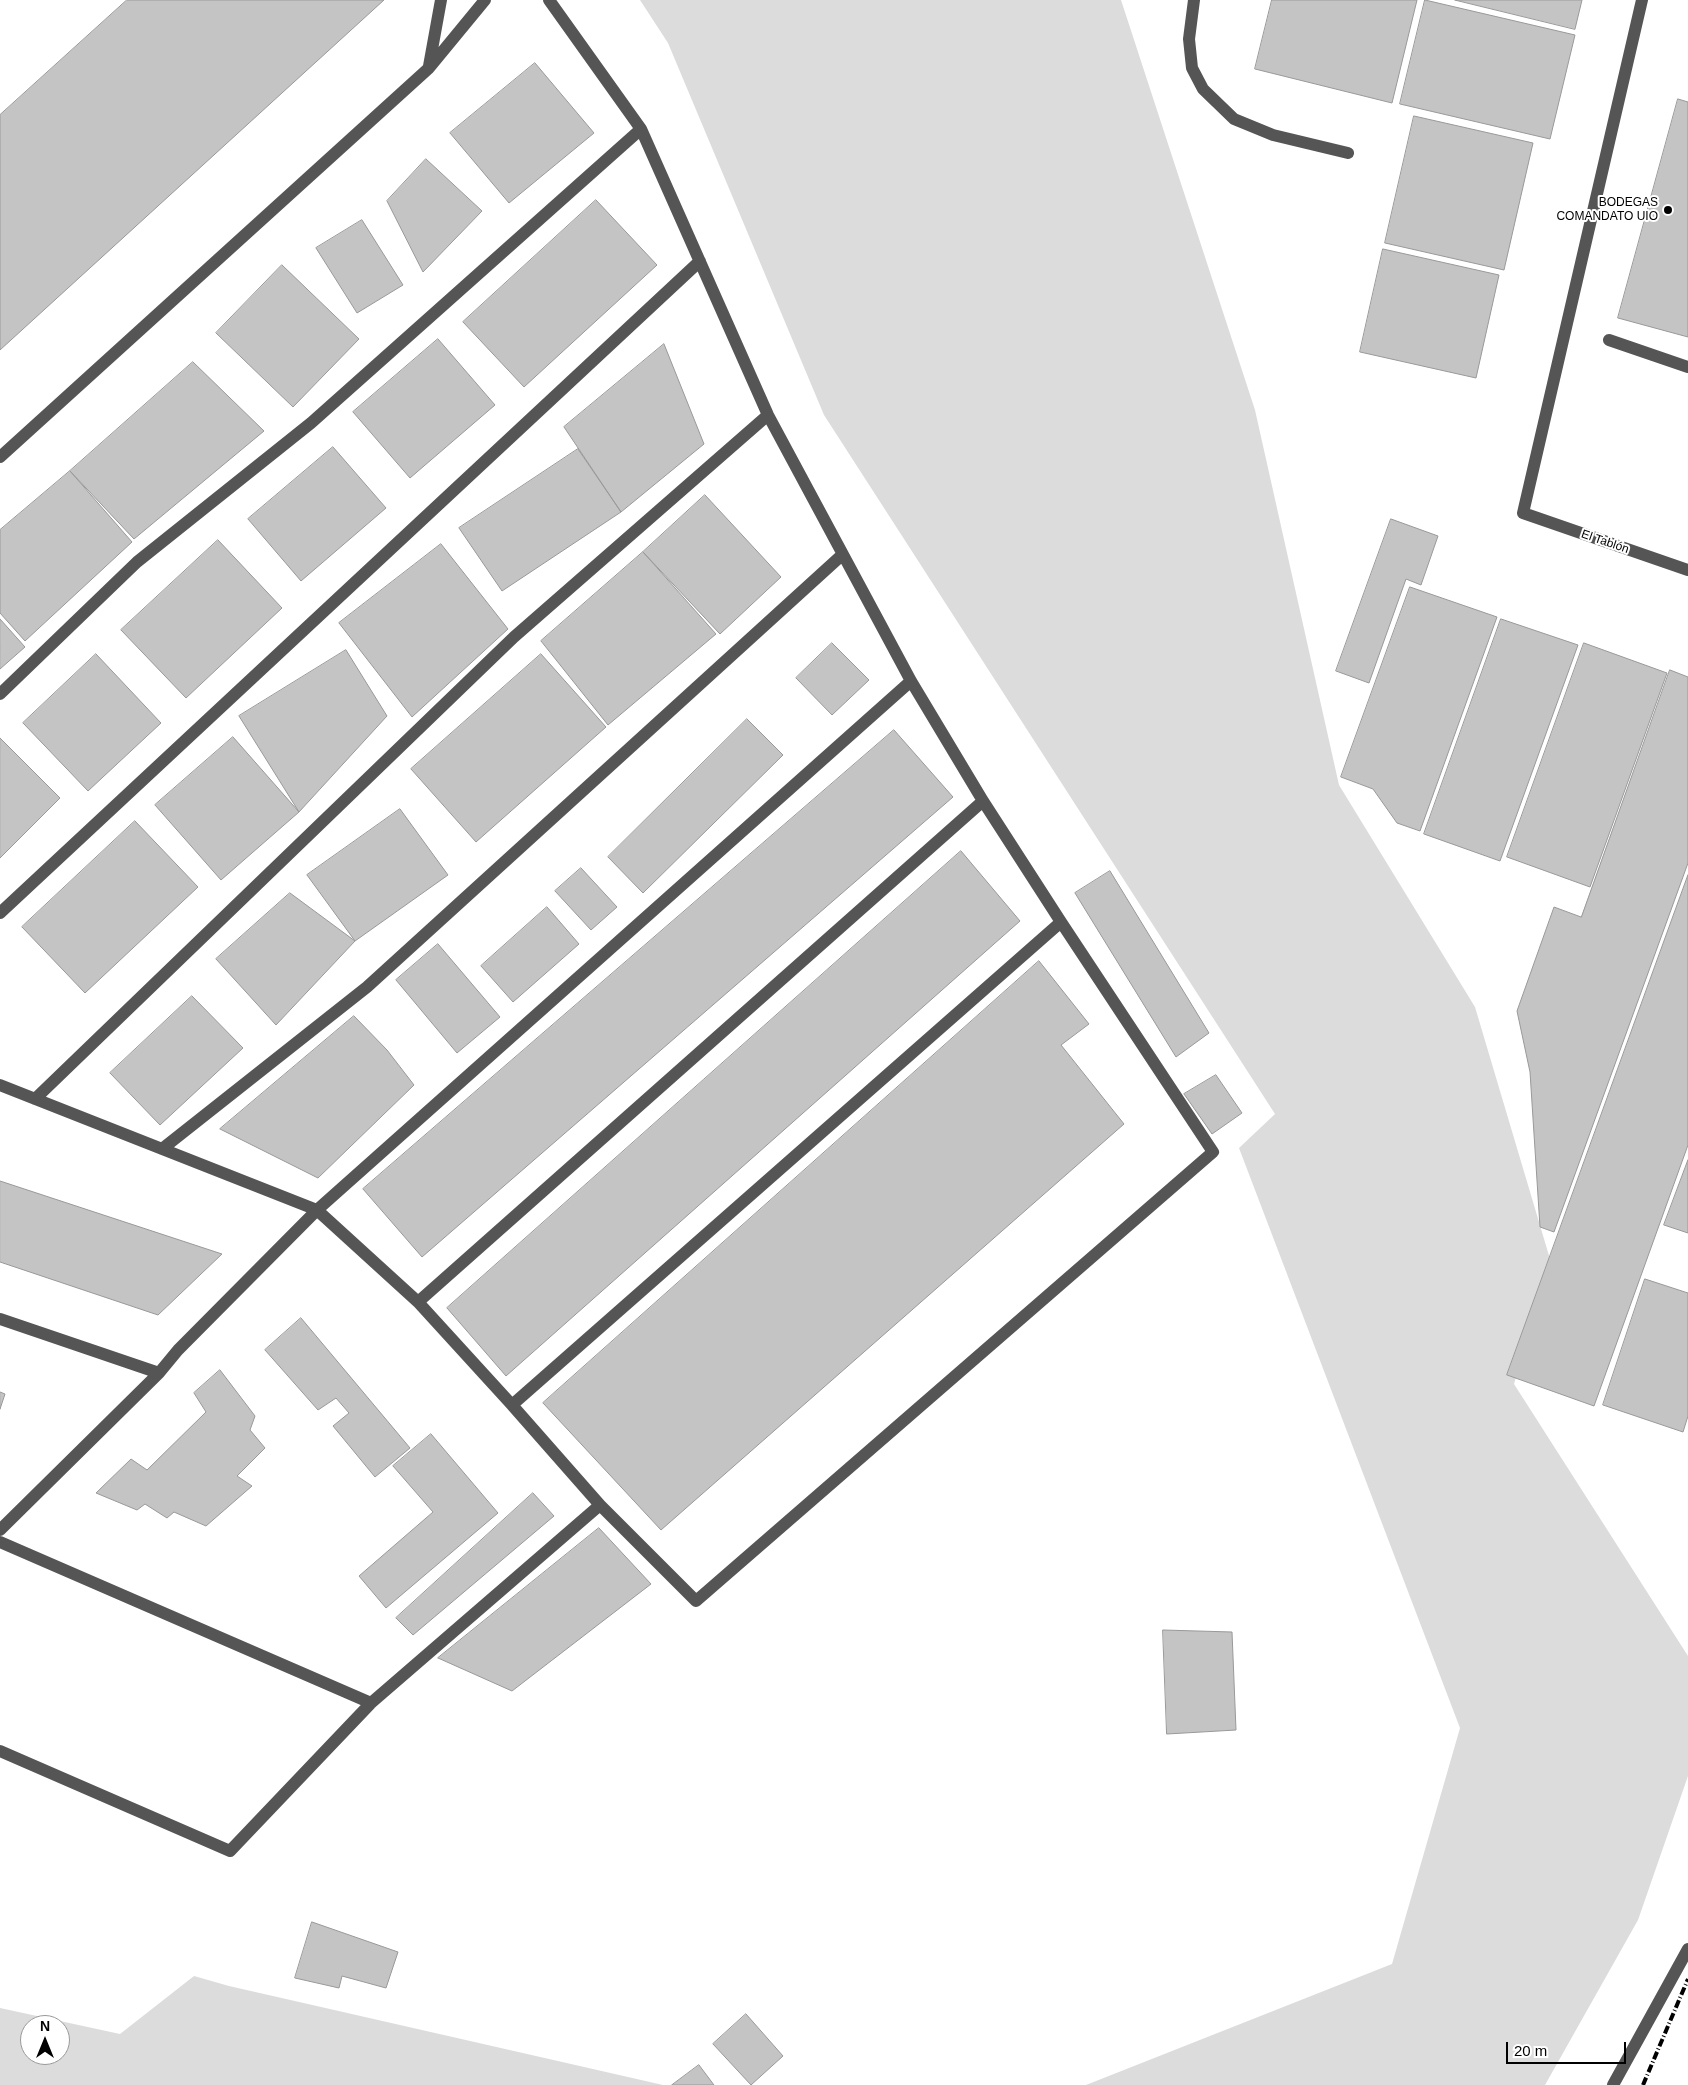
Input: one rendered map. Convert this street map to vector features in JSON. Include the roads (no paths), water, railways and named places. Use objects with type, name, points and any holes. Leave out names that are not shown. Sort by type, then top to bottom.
[{"type":"street","points":[[428,68],[440,0]]},
{"type":"street","points":[[0,457],[428,68],[485,0]]},
{"type":"street","points":[[0,1085],[317,1210],[418,1302],[600,1505],[696,1601],[1213,1152],[983,801],[911,681],[768,415],[641,129],[549,0]]},
{"type":"street","points":[[1194,0],[1189,39],[1192,68],[1204,90],[1234,119],[1273,135],[1348,154]]},
{"type":"street","name":"El Tablón","points":[[1642,0],[1523,513],[1688,570]]},
{"type":"street","points":[[0,694],[137,562],[311,423],[641,129]]},
{"type":"street","points":[[0,912],[700,261]]},
{"type":"street","points":[[1609,340],[1688,367]]},
{"type":"street","points":[[35,1098],[514,637],[768,415]]},
{"type":"street","points":[[162,1149],[367,987],[842,555]]},
{"type":"street","points":[[0,1530],[159,1373],[178,1350],[317,1210],[911,681]]},
{"type":"street","points":[[418,1302],[983,801]]},
{"type":"street","points":[[512,1405],[1061,922]]},
{"type":"street","points":[[0,1319],[159,1373]]},
{"type":"street","points":[[0,1751],[230,1851],[372,1703],[600,1505]]},
{"type":"street","points":[[0,1542],[372,1703]]},
{"type":"street","points":[[1613,2085],[1688,1949]]},
{"type":"railway","points":[[1643,2085],[1688,1979]]},
{"type":"place","name":"BODEGAS COMANDATO UIO","points":[[1668,210]]}]
